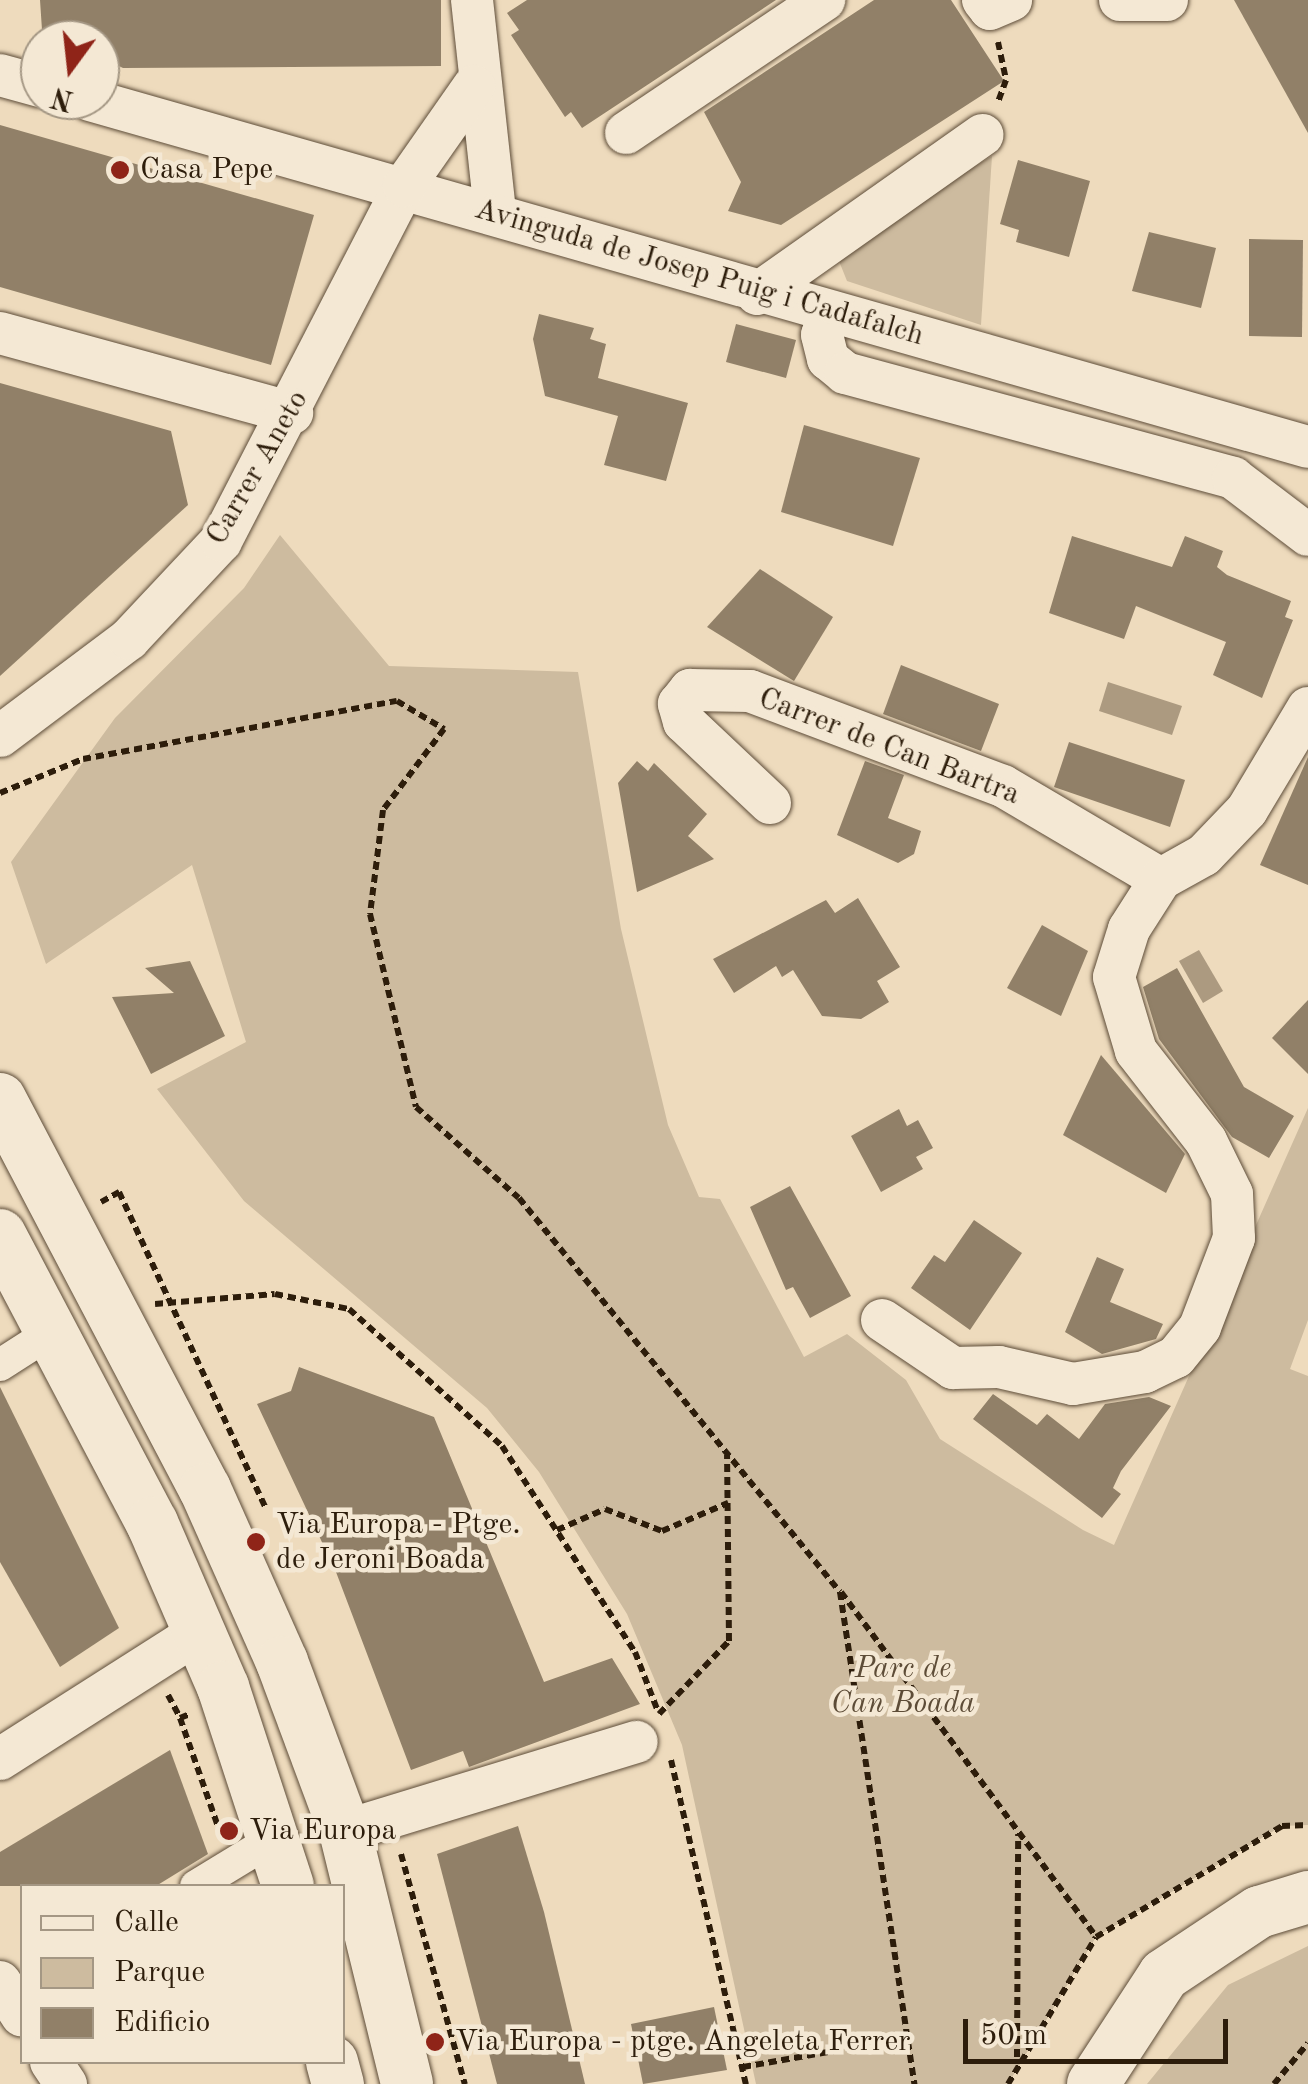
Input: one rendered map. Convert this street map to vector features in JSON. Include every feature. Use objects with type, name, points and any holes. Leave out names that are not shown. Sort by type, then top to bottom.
[{"type":"street","points":[[472,0],[474,86],[495,213]]},
{"type":"street","points":[[626,133],[824,0]]},
{"type":"street","points":[[1120,0],[1168,0]]},
{"type":"street","name":"Carrer Aneto","points":[[0,736],[129,639],[221,542],[292,413],[404,186],[474,86]]},
{"type":"street","name":"Avinguda de Josep Puig i Cadafalch","points":[[120,108],[404,186],[757,294],[1308,447]]},
{"type":"street","points":[[757,294],[982,135]]},
{"type":"street","points":[[830,314],[828,359],[845,373],[1232,478],[1308,535]]},
{"type":"street","points":[[0,333],[292,413]]},
{"type":"street","name":"Carrer de Can Bartra","points":[[770,803],[684,722],[679,704],[690,690],[750,691],[1003,786],[1161,878]]},
{"type":"street","points":[[882,1320],[953,1368],[998,1366],[1074,1384],[1145,1372],[1176,1357],[1200,1327],[1234,1238],[1232,1194],[1206,1141],[1145,1068],[1114,977],[1129,929],[1161,878],[1204,855],[1247,810],[1308,708]]},
{"type":"street","points":[[4,1115],[114,1308],[282,1662],[345,1831],[406,2084]]},
{"type":"street","points":[[0,1235],[54,1331],[200,1632],[263,1858],[201,1884]]},
{"type":"street","points":[[0,1365],[54,1331]]},
{"type":"street","points":[[0,1759],[200,1632]]},
{"type":"street","points":[[345,1831],[656,1730]]},
{"type":"street","points":[[1093,2084],[1164,1975],[1259,1912],[1308,1897]]},
{"type":"path","points":[[982,135],[1006,80],[995,3]]},
{"type":"path","points":[[0,793],[83,760],[397,701],[444,729],[383,810],[370,914],[416,1107],[519,1198],[840,1592],[1096,1937]]},
{"type":"path","points":[[114,1308],[275,1294],[349,1309],[502,1446],[634,1652],[746,2084]]},
{"type":"path","points":[[656,1730],[729,1640],[727,1453]]},
{"type":"path","points":[[556,1530],[605,1509],[662,1531],[728,1503]]},
{"type":"path","points":[[840,1592],[914,2084]]},
{"type":"path","points":[[180,1718],[263,1858]]},
{"type":"path","points":[[1008,2084],[1018,2060],[1096,1937],[1282,1826],[1308,1825]]},
{"type":"path","points":[[1018,1833],[1018,2060]]},
{"type":"path","points":[[743,2067],[907,2038]]},
{"type":"path","points":[[1274,2084],[1308,2043]]},
{"type":"green space","points":[[992,156],[981,325],[847,281],[839,261],[861,235]]},
{"type":"green space","name":"Parc de Can Boada","points":[[280,535],[389,666],[578,672],[621,929],[668,1125],[699,1197],[720,1199],[804,1357],[847,1334],[906,1380],[940,1439],[1083,1530],[1114,1545],[1308,1108],[1308,1320],[1290,1369],[1308,1376],[1308,1825],[1282,1826],[1096,1937],[1008,2084],[756,2084],[682,1745],[627,1614],[539,1472],[487,1408],[244,1201],[157,1089],[246,1042],[192,865],[46,964],[11,862],[115,718],[244,588]]},
{"type":"green space","points":[[1308,1946],[1308,2084],[1147,2084],[1228,1985]]},
{"type":"shaded area","points":[[1108,682],[1182,706],[1172,735],[1099,711]]},
{"type":"shaded area","points":[[1199,950],[1223,991],[1203,1003],[1179,961]]},
{"type":"building","points":[[40,0],[441,0],[441,66],[123,68],[120,20],[41,20]]},
{"type":"building","points":[[527,0],[776,0],[582,128],[571,112],[565,117],[511,35],[519,30],[507,13]]},
{"type":"building","points":[[874,0],[951,0],[1004,81],[781,225],[728,211],[741,182],[704,112]]},
{"type":"building","points":[[1234,0],[1308,0],[1308,133]]},
{"type":"building","points":[[0,125],[314,215],[271,365],[0,287]]},
{"type":"building","points":[[1018,160],[1090,181],[1069,257],[1016,242],[1019,230],[1000,224]]},
{"type":"building","points":[[1149,232],[1216,248],[1201,308],[1132,291]]},
{"type":"building","points":[[1249,239],[1303,240],[1302,337],[1249,336]]},
{"type":"building","points":[[539,314],[594,328],[590,339],[606,344],[598,378],[688,403],[666,481],[604,465],[618,416],[545,396],[533,339]]},
{"type":"building","points":[[736,324],[796,340],[786,378],[726,362]]},
{"type":"building","points":[[0,383],[171,431],[188,505],[0,676]]},
{"type":"building","points":[[804,425],[920,458],[893,546],[781,512]]},
{"type":"building","points":[[1072,536],[1172,567],[1185,536],[1223,551],[1217,567],[1227,575],[1291,601],[1285,617],[1293,620],[1262,698],[1213,675],[1226,642],[1136,606],[1124,639],[1049,613]]},
{"type":"building","points":[[760,569],[833,617],[794,681],[707,627]]},
{"type":"building","points":[[901,665],[999,704],[981,751],[883,714]]},
{"type":"building","points":[[1069,742],[1185,780],[1170,827],[1054,787]]},
{"type":"building","points":[[1308,757],[1308,885],[1260,865]]},
{"type":"building","points":[[637,761],[648,771],[654,763],[707,814],[688,836],[714,859],[637,892],[618,783]]},
{"type":"building","points":[[865,761],[904,775],[888,818],[921,831],[914,854],[898,863],[837,835]]},
{"type":"building","points":[[858,898],[900,967],[877,981],[889,1002],[861,1019],[822,1016],[793,970],[782,977],[776,966],[734,993],[713,959],[826,900],[835,913]]},
{"type":"building","points":[[1042,925],[1088,951],[1061,1016],[1007,988]]},
{"type":"building","points":[[190,961],[225,1036],[151,1074],[112,997],[174,993],[145,968]]},
{"type":"building","points":[[1177,968],[1244,1087],[1294,1116],[1269,1158],[1232,1137],[1159,1039],[1143,987]]},
{"type":"building","points":[[1308,1000],[1308,1074],[1272,1038]]},
{"type":"building","points":[[1101,1055],[1185,1154],[1166,1193],[1063,1135]]},
{"type":"building","points":[[899,1109],[907,1126],[918,1120],[933,1148],[916,1157],[923,1169],[881,1192],[851,1136]]},
{"type":"building","points":[[790,1186],[851,1296],[810,1318],[793,1287],[786,1290],[750,1207]]},
{"type":"building","points":[[974,1220],[1022,1253],[970,1330],[911,1288],[934,1255],[945,1262]]},
{"type":"building","points":[[1097,1257],[1124,1269],[1110,1302],[1163,1324],[1156,1339],[1102,1354],[1065,1332]]},
{"type":"building","points":[[299,1367],[434,1417],[544,1682],[612,1658],[640,1704],[469,1767],[463,1751],[411,1770],[336,1572],[257,1404],[291,1391]]},
{"type":"building","points":[[0,1387],[119,1628],[60,1667],[0,1562]]},
{"type":"building","points":[[993,1394],[1037,1425],[1047,1414],[1079,1439],[1105,1404],[1149,1397],[1171,1406],[1121,1471],[1113,1488],[1121,1494],[1102,1518],[973,1419]]},
{"type":"building","points":[[170,1750],[208,1854],[159,1884],[0,1886],[0,1852]]},
{"type":"building","points":[[518,1826],[544,1912],[585,2084],[497,2084],[437,1854]]},
{"type":"building","points":[[714,2007],[727,2070],[643,2084],[631,2024]]},
{"type":"place","name":"Casa Pepe","points":[[120,170]]},
{"type":"place","name":"Via Europa - Ptge. de Jeroni Boada","points":[[256,1542]]},
{"type":"place","name":"Via Europa","points":[[229,1831]]},
{"type":"place","name":"Via Europa - ptge. Angeleta Ferrer","points":[[435,2042]]}]
